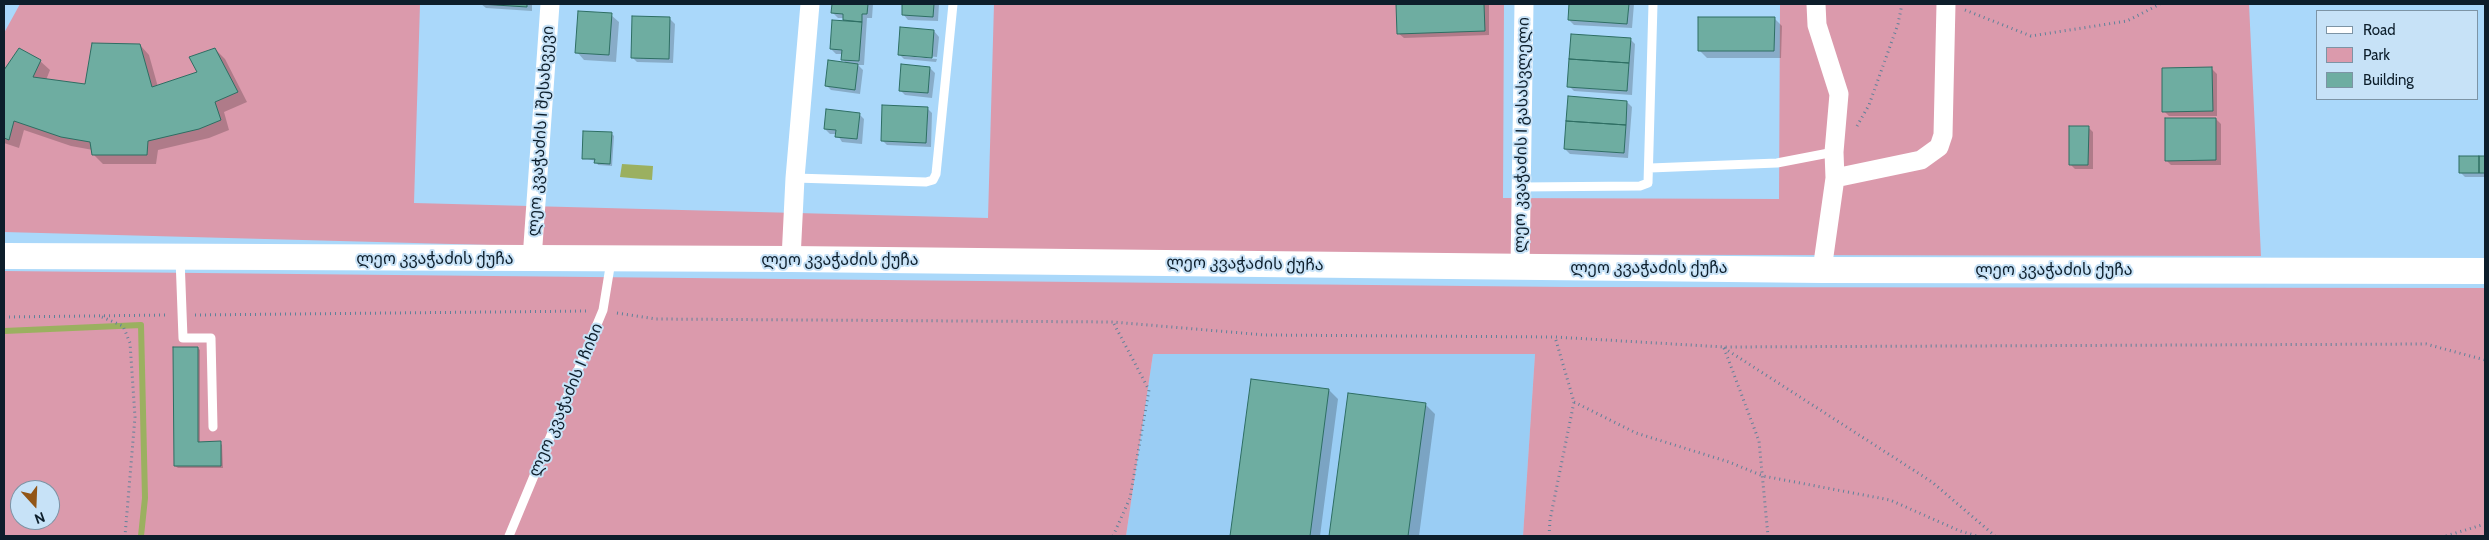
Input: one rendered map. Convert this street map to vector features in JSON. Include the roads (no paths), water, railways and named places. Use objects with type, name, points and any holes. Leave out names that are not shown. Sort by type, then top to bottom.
[{"type":"main road","name":"ლეო კვაჭაძის ქუჩა","points":[[4,256],[612,260],[791,259],[1822,270],[2485,271]]},
{"type":"street","name":"ლეო კვაჭაძის I შესახვევი","points":[[532,259],[550,4]]},
{"type":"street","points":[[791,259],[795,178],[810,4]]},
{"type":"street","name":"ლეო კვაჭაძის I გასასვლელი","points":[[1520,267],[1524,4]]},
{"type":"street","points":[[1816,4],[1817,25],[1839,94],[1834,152],[1835,178],[1822,270]]},
{"type":"street","points":[[1835,178],[1922,160],[1939,147],[1943,135],[1952,6]]},
{"type":"lane","points":[[795,178],[926,182],[933,180],[936,174],[953,4]]},
{"type":"lane","points":[[1522,187],[1640,186],[1648,183],[1650,168],[1653,4]]},
{"type":"lane","points":[[1650,168],[1777,163],[1834,152]]},
{"type":"lane","points":[[180,257],[183,338],[211,338],[213,427]]},
{"type":"lane","name":"ლეო კვაჭაძის I ჩიხი","points":[[509,536],[603,310],[612,260]]},
{"type":"waterway","points":[[4,331],[141,325],[145,498],[141,536]]}]
